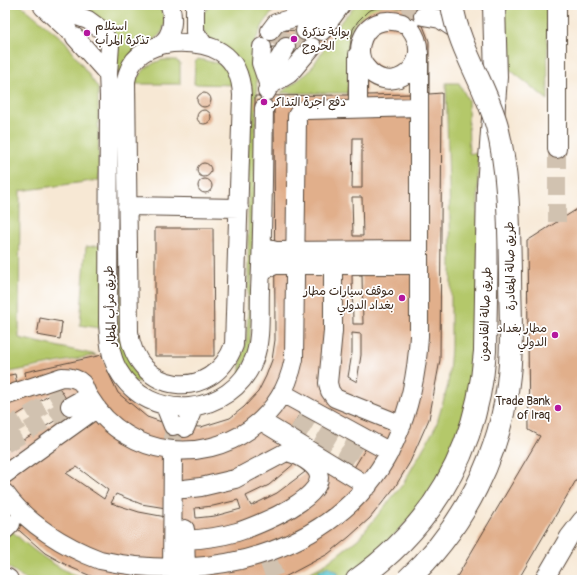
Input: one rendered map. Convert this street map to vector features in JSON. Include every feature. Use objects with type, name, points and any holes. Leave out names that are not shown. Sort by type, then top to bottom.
[{"type":"main road","name":"طريق صالة القادمون","points":[[357,580],[394,550],[433,504],[459,458],[475,417],[483,374],[485,352],[488,186],[496,77],[494,5]]},
{"type":"main road","name":"طريق صالة المغادرة","points":[[407,580],[427,560],[462,515],[484,472],[502,420],[510,375],[510,220],[505,167],[496,124],[486,96],[470,62],[422,18]]},
{"type":"lane","points":[[161,44],[183,43],[204,45],[228,57],[234,64],[241,80],[239,208],[234,345],[225,363],[214,374],[201,381],[181,385],[166,382],[152,375],[138,360],[130,342],[127,206],[127,73],[138,55],[161,44],[169,36],[171,31],[172,14],[170,5]]},
{"type":"lane","points":[[196,5],[196,32],[204,45]]},
{"type":"lane","points":[[557,5],[557,149]]},
{"type":"lane","points":[[48,6],[86,31],[108,74]]},
{"type":"lane","points":[[358,109],[360,40],[367,27],[378,18],[422,18]]},
{"type":"lane","points":[[419,53],[416,63],[409,72],[395,79],[378,77],[369,72],[363,63],[360,52],[360,43],[369,28],[385,20],[422,18]]},
{"type":"lane","points":[[5,493],[37,525],[71,548],[128,569],[179,576],[211,574],[245,568],[268,560],[295,547],[330,524],[372,481],[390,452],[402,425],[413,386],[417,360],[419,258],[419,53],[416,36],[422,18]]},
{"type":"lane","points":[[266,97],[289,74],[299,29]]},
{"type":"lane","name":"طريق مرأب المطار","points":[[86,31],[110,44],[108,74],[108,323],[110,347],[118,370],[129,384],[143,396],[165,406],[194,407],[213,402],[224,396],[242,380],[249,370],[257,347],[261,275],[266,97],[276,64],[299,29]]},
{"type":"lane","points":[[5,396],[62,377],[69,377],[82,383],[92,402],[116,427],[127,435],[152,446],[179,450],[205,449],[225,443],[249,430],[261,421],[279,398],[294,359],[296,116],[303,110],[419,107]]},
{"type":"lane","points":[[127,206],[239,208]]},
{"type":"lane","points":[[262,243],[266,248],[295,258],[333,265],[419,258]]},
{"type":"lane","points":[[261,275],[266,269],[295,258],[419,258]]},
{"type":"lane","points":[[333,265],[333,331],[328,387],[335,398],[402,425]]},
{"type":"lane","points":[[279,398],[298,416]]},
{"type":"lane","points":[[279,398],[390,452]]},
{"type":"lane","points":[[70,406],[92,402]]},
{"type":"lane","points":[[5,474],[92,402]]},
{"type":"lane","points":[[165,406],[179,427],[194,407]]},
{"type":"lane","points":[[261,421],[372,481]]},
{"type":"lane","points":[[179,450],[184,489],[185,540],[179,576]]},
{"type":"lane","points":[[179,450],[179,576]]},
{"type":"lane","points":[[184,489],[201,488],[235,479],[286,452],[293,453],[313,466],[316,469],[319,479],[313,492],[284,512],[269,520],[224,535],[185,540]]},
{"type":"lane","points":[[356,465],[372,481]]},
{"type":"lane","points":[[544,580],[569,537],[582,520]]},
{"type":"green space","points":[[5,5],[21,5],[65,41],[98,88],[99,180],[20,191],[19,338],[96,355],[5,373]]},
{"type":"green space","points":[[68,5],[157,5],[163,13],[165,21],[161,33],[156,39],[136,53],[125,345],[133,370],[142,382],[128,380],[118,356],[115,35],[108,27],[105,27]]},
{"type":"green space","points":[[210,5],[277,5],[263,25],[253,46],[257,90],[250,351],[240,376],[240,365],[246,342],[248,315],[248,84],[211,45],[200,22],[203,14]]},
{"type":"green space","points":[[356,5],[440,5],[440,7],[415,6],[386,8],[373,11],[362,17],[354,25],[349,37],[348,93],[280,93],[309,72],[342,20]]},
{"type":"green space","points":[[504,5],[547,5],[548,100],[509,69]]},
{"type":"green space","points":[[198,59],[227,67],[236,85],[194,84],[195,62]]},
{"type":"green space","points":[[162,60],[175,60],[180,63],[180,84],[133,84],[145,69]]},
{"type":"green space","points":[[446,83],[459,83],[468,100],[469,153],[478,154],[478,355],[474,397],[432,495],[351,580],[295,580],[324,565],[359,538],[403,484],[436,426],[448,385],[451,348],[451,254]]},
{"type":"green space","points":[[103,245],[105,329],[80,325],[86,247]]},
{"type":"green space","points":[[5,524],[32,549],[52,563],[85,580],[27,580],[5,565]]},
{"type":"water","points":[[328,566],[338,572],[339,580],[317,580],[319,571]]},
{"type":"building","name":"موقف سيارات مطار بغداد الدولي","points":[[390,5],[403,8],[405,5],[420,5],[423,9],[422,23],[429,41],[429,94],[442,93],[440,360],[429,419],[410,462],[395,487],[370,518],[328,554],[279,580],[100,580],[70,567],[45,553],[5,518],[5,445],[8,449],[73,410],[60,389],[5,422],[5,376],[15,374],[17,384],[26,379],[25,372],[102,355],[118,393],[147,417],[173,426],[201,427],[230,418],[244,407],[258,392],[266,376],[272,360],[275,340],[274,108],[255,108],[255,96],[348,95],[350,47],[353,29],[358,21],[368,11],[381,6]],"holes":[[[375,28],[404,30],[412,43],[407,65],[386,73],[364,54]],[[413,80],[412,94],[366,95],[366,81],[377,87],[390,89],[402,87]],[[353,138],[362,138],[362,188],[352,188]],[[352,197],[362,197],[363,236],[353,236]],[[352,275],[362,275],[363,324],[353,324]],[[352,333],[361,334],[361,355],[357,382],[348,377],[352,353]],[[301,411],[366,448],[352,471],[288,434]],[[295,463],[305,472],[277,493],[251,506],[246,496],[269,485]],[[77,467],[108,490],[104,499],[66,473]],[[116,494],[141,504],[166,508],[166,517],[139,512],[111,503]],[[238,500],[241,509],[215,516],[196,518],[195,508],[213,506]]]},
{"type":"building","name":"بوابة تذكرة الخروج","points":[[263,31],[334,31],[324,47],[255,47]]},
{"type":"building","points":[[201,93],[207,93],[211,97],[211,103],[207,107],[201,107],[197,103],[197,97]]},
{"type":"building","points":[[201,110],[207,110],[211,114],[211,120],[207,124],[201,124],[197,120],[197,114]]},
{"type":"building","points":[[201,163],[207,163],[211,167],[211,173],[207,177],[201,177],[197,173],[197,167]]},
{"type":"building","points":[[202,179],[208,179],[212,183],[212,189],[208,193],[202,193],[198,189],[198,183]]},
{"type":"building","name":"مطار بغداد الدولي","points":[[582,206],[582,470],[518,580],[455,580],[540,436],[529,430],[527,241]]},
{"type":"building","points":[[155,228],[213,228],[214,356],[155,356]]},
{"type":"building","points":[[40,318],[62,322],[60,339],[37,335]]},
{"type":"tunnel","points":[[402,12],[424,13]]},
{"type":"tunnel","points":[[277,47],[287,31]]},
{"type":"tunnel","points":[[294,47],[305,31]]},
{"type":"tunnel","points":[[557,149],[557,222]]},
{"type":"tunnel","points":[[5,429],[63,395]]},
{"type":"tunnel","points":[[5,444],[70,406]]},
{"type":"tunnel","points":[[298,416],[362,454]]},
{"type":"tunnel","points":[[173,426],[173,450]]},
{"type":"tunnel","points":[[291,427],[356,465]]},
{"type":"tunnel","points":[[268,560],[276,580]]},
{"type":"place","name":"استلام تذكرة المرأب","points":[[87,33]]},
{"type":"place","name":"بوابة تذكرة الخروج","points":[[294,39]]},
{"type":"place","name":"دفع اجرة التذاكر","points":[[264,102]]},
{"type":"place","name":"موقف سيارات مطار بغداد الدولي","points":[[402,298]]},
{"type":"place","name":"مطار بغداد الدولي","points":[[555,335]]},
{"type":"place","name":"Trade Bank of Iraq","points":[[558,408]]}]
